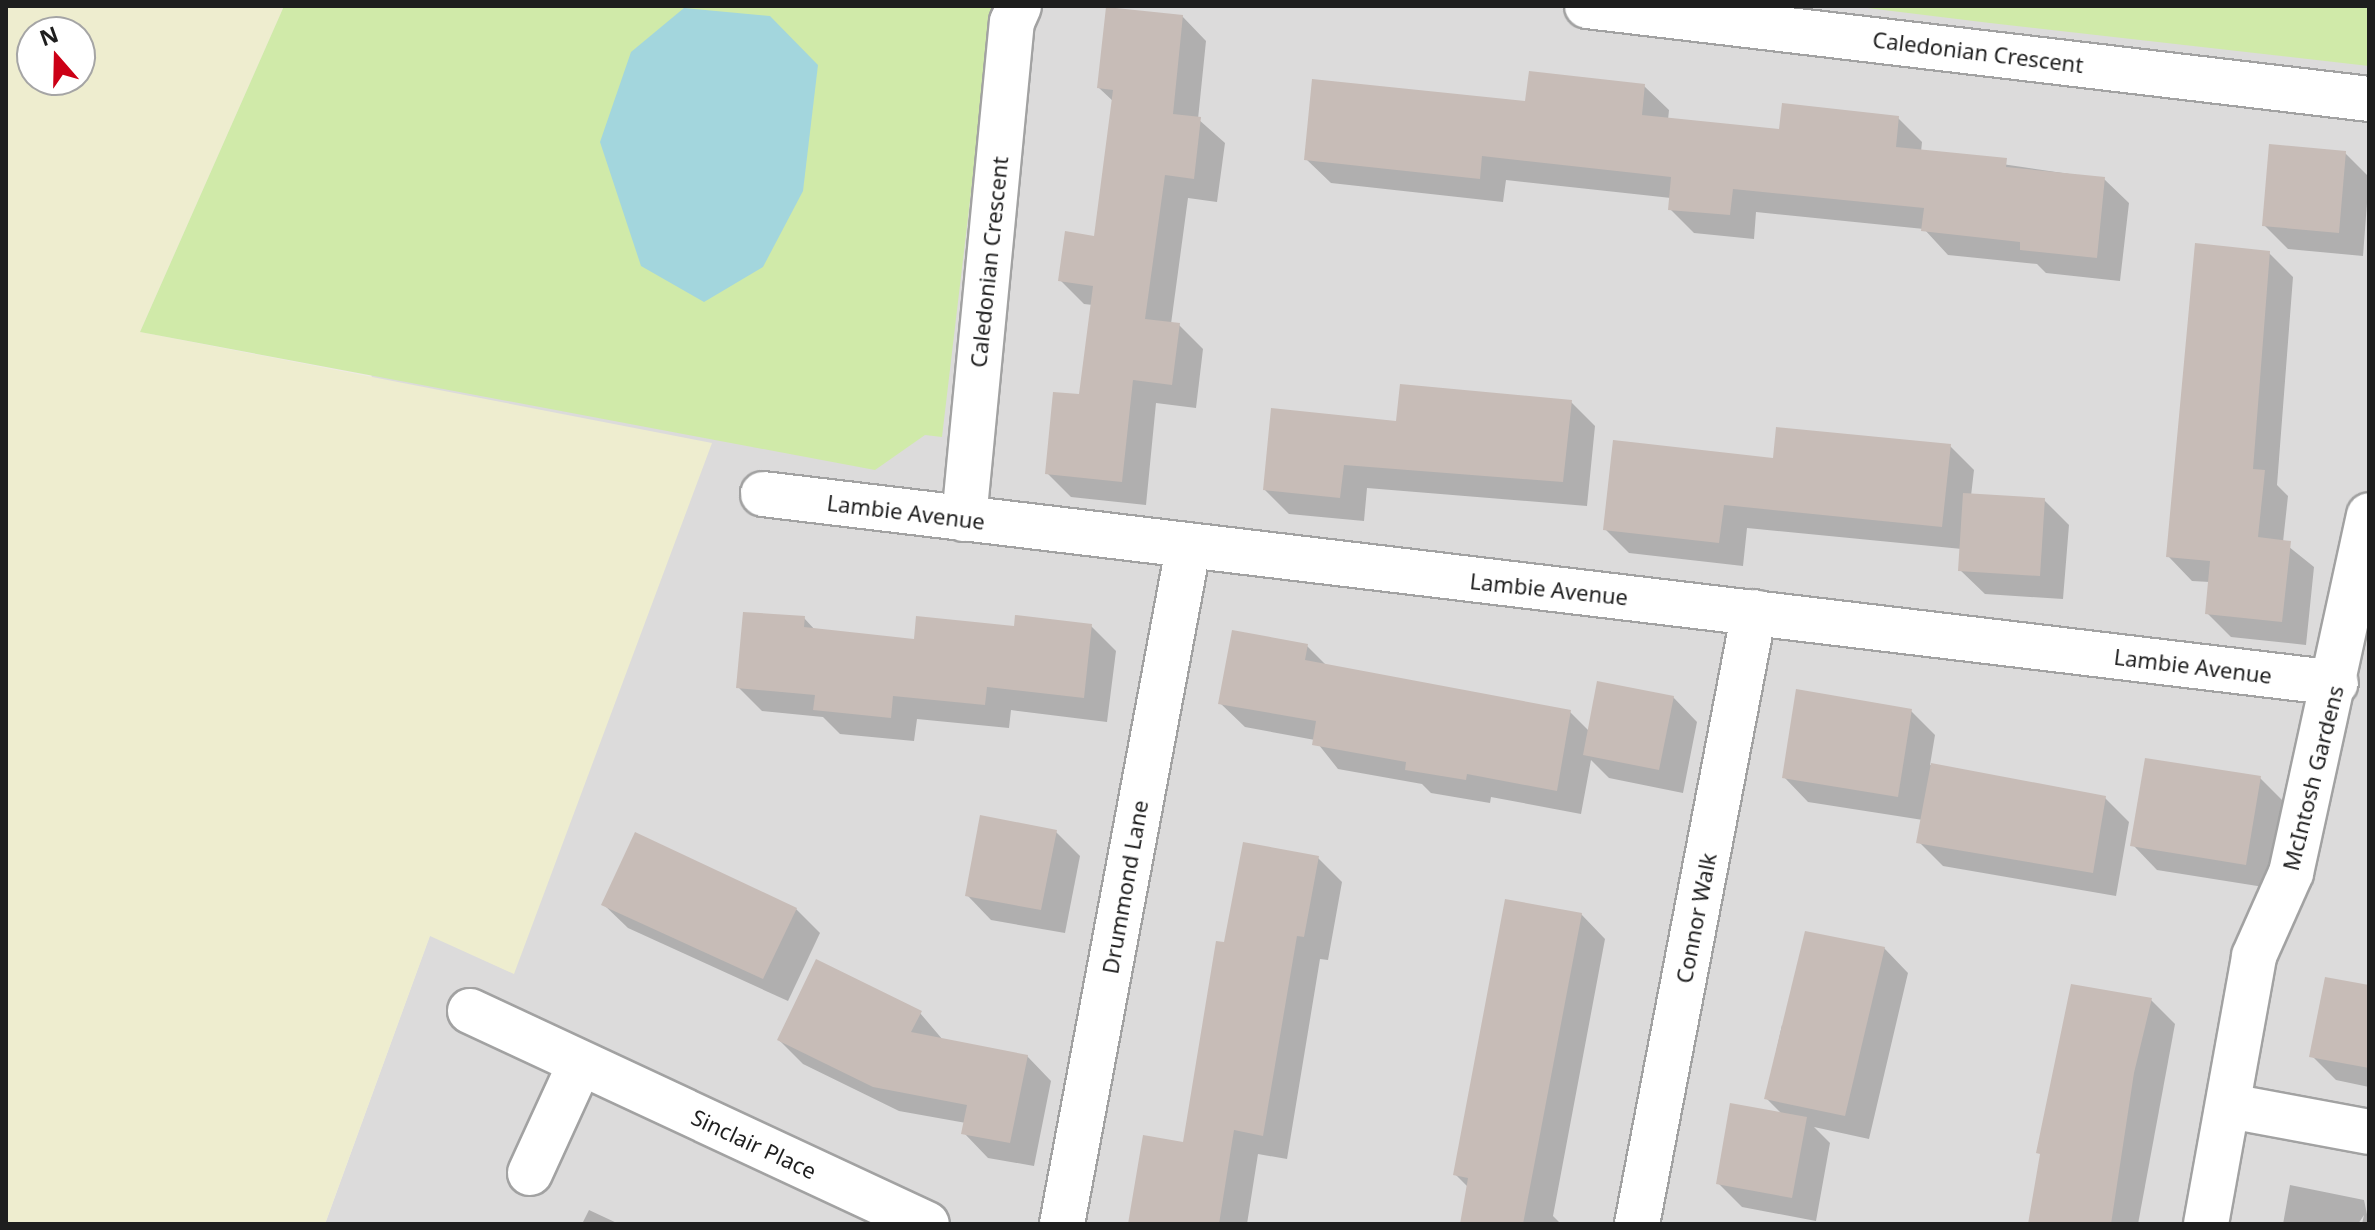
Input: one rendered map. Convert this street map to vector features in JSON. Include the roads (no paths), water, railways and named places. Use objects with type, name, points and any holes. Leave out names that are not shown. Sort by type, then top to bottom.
[{"type":"street","name":"Caledonian Crescent","points":[[964,519],[1012,22],[1019,6]]},
{"type":"street","name":"Caledonian Crescent","points":[[1587,6],[2369,99]]},
{"type":"street","name":"Lambie Avenue","points":[[763,494],[1188,549],[1754,612],[2336,683]]},
{"type":"street","name":"McIntosh Gardens","points":[[2206,1224],[2254,956],[2291,873],[2336,683],[2369,515]]},
{"type":"street","name":"Drummond Lane","points":[[1062,1224],[1188,549]]},
{"type":"street","name":"Connor Walk","points":[[1637,1224],[1754,612]]},
{"type":"street","name":"Sinclair Place","points":[[470,1011],[927,1224]]},
{"type":"street","points":[[530,1173],[580,1064]]},
{"type":"street","points":[[2229,1106],[2369,1132]]},
{"type":"water","points":[[684,8],[770,16],[818,65],[803,191],[763,267],[704,302],[641,266],[600,142],[631,52]]}]
